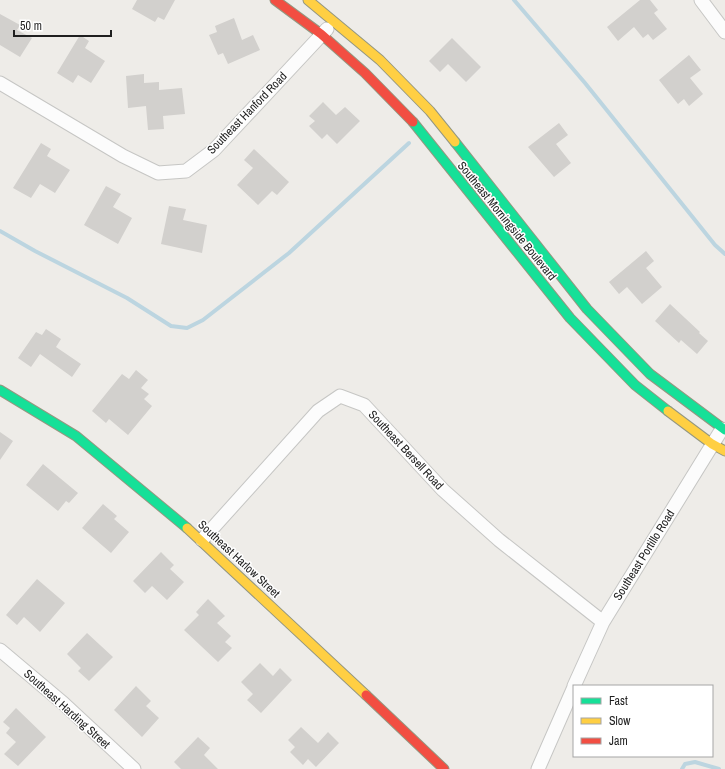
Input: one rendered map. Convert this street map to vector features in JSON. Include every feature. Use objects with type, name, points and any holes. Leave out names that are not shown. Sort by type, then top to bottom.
[{"type":"street","name":"Southeast Morningside Boulevard","points":[[275,0],[321,34],[365,73],[414,123],[570,318],[634,385],[712,444],[725,451]]},
{"type":"street","name":"Southeast Morningside Boulevard","points":[[308,0],[334,20],[380,60],[430,111],[588,308],[650,374],[724,430]]},
{"type":"street","points":[[701,0],[725,32]]},
{"type":"street","name":"Southeast Hanford Road","points":[[0,83],[123,156],[158,173],[186,171],[214,150],[334,20]]},
{"type":"street","points":[[452,171],[468,159]]},
{"type":"street","points":[[570,318],[588,308]]},
{"type":"street","name":"Southeast Harlow Street","points":[[0,390],[76,436],[202,540],[444,769]]},
{"type":"street","name":"Southeast Bersell Road","points":[[202,540],[318,411],[340,396],[364,405],[443,490],[476,520],[603,622]]},
{"type":"street","name":"Southeast Portillo Road","points":[[574,685],[603,622],[712,444],[724,430]]},
{"type":"street","name":"Southeast Harding Street","points":[[0,650],[62,703],[134,769]]},
{"type":"street","name":"Southeast Portillo Road","points":[[538,769],[573,688]]},
{"type":"building","points":[[137,0],[175,0],[164,20],[158,17],[155,22],[132,9]]},
{"type":"building","points":[[640,0],[650,0],[658,10],[654,13],[667,29],[653,40],[648,34],[643,38],[634,27],[618,41],[607,27]]},
{"type":"building","points":[[0,14],[20,25],[17,30],[32,38],[20,57],[0,45]]},
{"type":"building","points":[[234,18],[242,40],[253,35],[260,50],[228,64],[223,53],[218,55],[209,35],[217,32],[215,26]]},
{"type":"building","points":[[80,35],[89,41],[85,48],[105,61],[91,83],[78,75],[73,83],[57,73]]},
{"type":"building","points":[[452,38],[481,67],[466,82],[448,64],[440,72],[429,61]]},
{"type":"building","points":[[689,55],[701,70],[690,78],[703,94],[689,106],[684,99],[678,104],[659,80]]},
{"type":"building","points":[[144,74],[144,83],[159,82],[159,90],[182,88],[185,114],[163,116],[164,129],[148,130],[146,106],[128,108],[126,76]]},
{"type":"building","points":[[323,102],[336,115],[345,107],[360,121],[337,144],[327,134],[322,139],[309,126],[315,121],[309,116]]},
{"type":"building","points":[[559,123],[568,135],[556,144],[571,163],[554,177],[528,147]]},
{"type":"building","points":[[41,143],[51,149],[47,156],[70,170],[55,193],[40,184],[31,198],[13,188]]},
{"type":"building","points":[[254,149],[289,182],[277,195],[272,191],[258,205],[237,185],[253,168],[244,160]]},
{"type":"building","points":[[106,186],[121,194],[113,207],[132,218],[118,244],[84,225]]},
{"type":"building","points":[[169,206],[186,209],[183,220],[207,225],[202,253],[161,244]]},
{"type":"building","points":[[646,251],[654,261],[646,268],[662,287],[642,304],[627,287],[619,294],[609,282]]},
{"type":"building","points":[[670,304],[708,341],[697,354],[681,340],[679,343],[655,321]]},
{"type":"building","points":[[46,329],[61,339],[56,347],[81,364],[72,377],[40,354],[31,367],[18,358],[36,332],[42,335]]},
{"type":"building","points":[[136,370],[148,380],[141,388],[149,394],[144,399],[152,406],[128,435],[109,419],[106,423],[92,411],[122,374],[129,379]]},
{"type":"building","points":[[0,432],[13,441],[0,460]]},
{"type":"building","points":[[43,464],[78,493],[69,503],[66,501],[58,511],[26,485]]},
{"type":"building","points":[[103,504],[117,516],[114,519],[129,532],[111,553],[82,528]]},
{"type":"building","points":[[161,552],[174,565],[170,569],[184,582],[167,600],[152,586],[145,593],[133,581]]},
{"type":"building","points":[[37,579],[65,603],[40,632],[24,617],[17,625],[6,615]]},
{"type":"building","points":[[208,599],[225,616],[217,623],[231,636],[225,642],[232,648],[218,662],[184,630],[199,615],[196,612]]},
{"type":"building","points":[[87,633],[113,657],[89,681],[78,671],[81,668],[67,654]]},
{"type":"building","points":[[260,663],[273,676],[280,668],[292,680],[261,713],[247,700],[253,694],[241,682]]},
{"type":"building","points":[[136,686],[151,701],[146,706],[159,718],[142,737],[114,710]]},
{"type":"building","points":[[16,708],[46,737],[18,766],[4,754],[16,742],[6,733],[10,728],[3,722]]},
{"type":"building","points":[[301,727],[318,743],[328,732],[339,743],[316,767],[308,759],[303,765],[290,752],[295,747],[288,740]]},
{"type":"building","points":[[198,737],[210,748],[204,755],[218,769],[181,769],[174,762]]},
{"type":"waterway","points":[[514,0],[585,83],[715,245],[725,254]]},
{"type":"waterway","points":[[0,231],[35,251],[127,298],[171,326],[187,328],[203,320],[289,253],[409,143]]},
{"type":"waterway","points":[[682,769],[685,764],[695,762],[719,769]]},
{"type":"traffic: fast","points":[[413,122],[570,318],[635,385],[668,411]]},
{"type":"traffic: fast","points":[[455,142],[587,309],[650,374],[725,430]]},
{"type":"traffic: fast","points":[[0,390],[76,436],[187,528]]},
{"type":"traffic: slow","points":[[308,0],[380,60],[430,111],[455,142]]},
{"type":"traffic: slow","points":[[668,411],[712,444],[725,451]]},
{"type":"traffic: slow","points":[[187,528],[366,695]]},
{"type":"traffic: jam","points":[[275,0],[321,34],[365,73],[413,122]]},
{"type":"traffic: jam","points":[[366,695],[444,769]]}]
